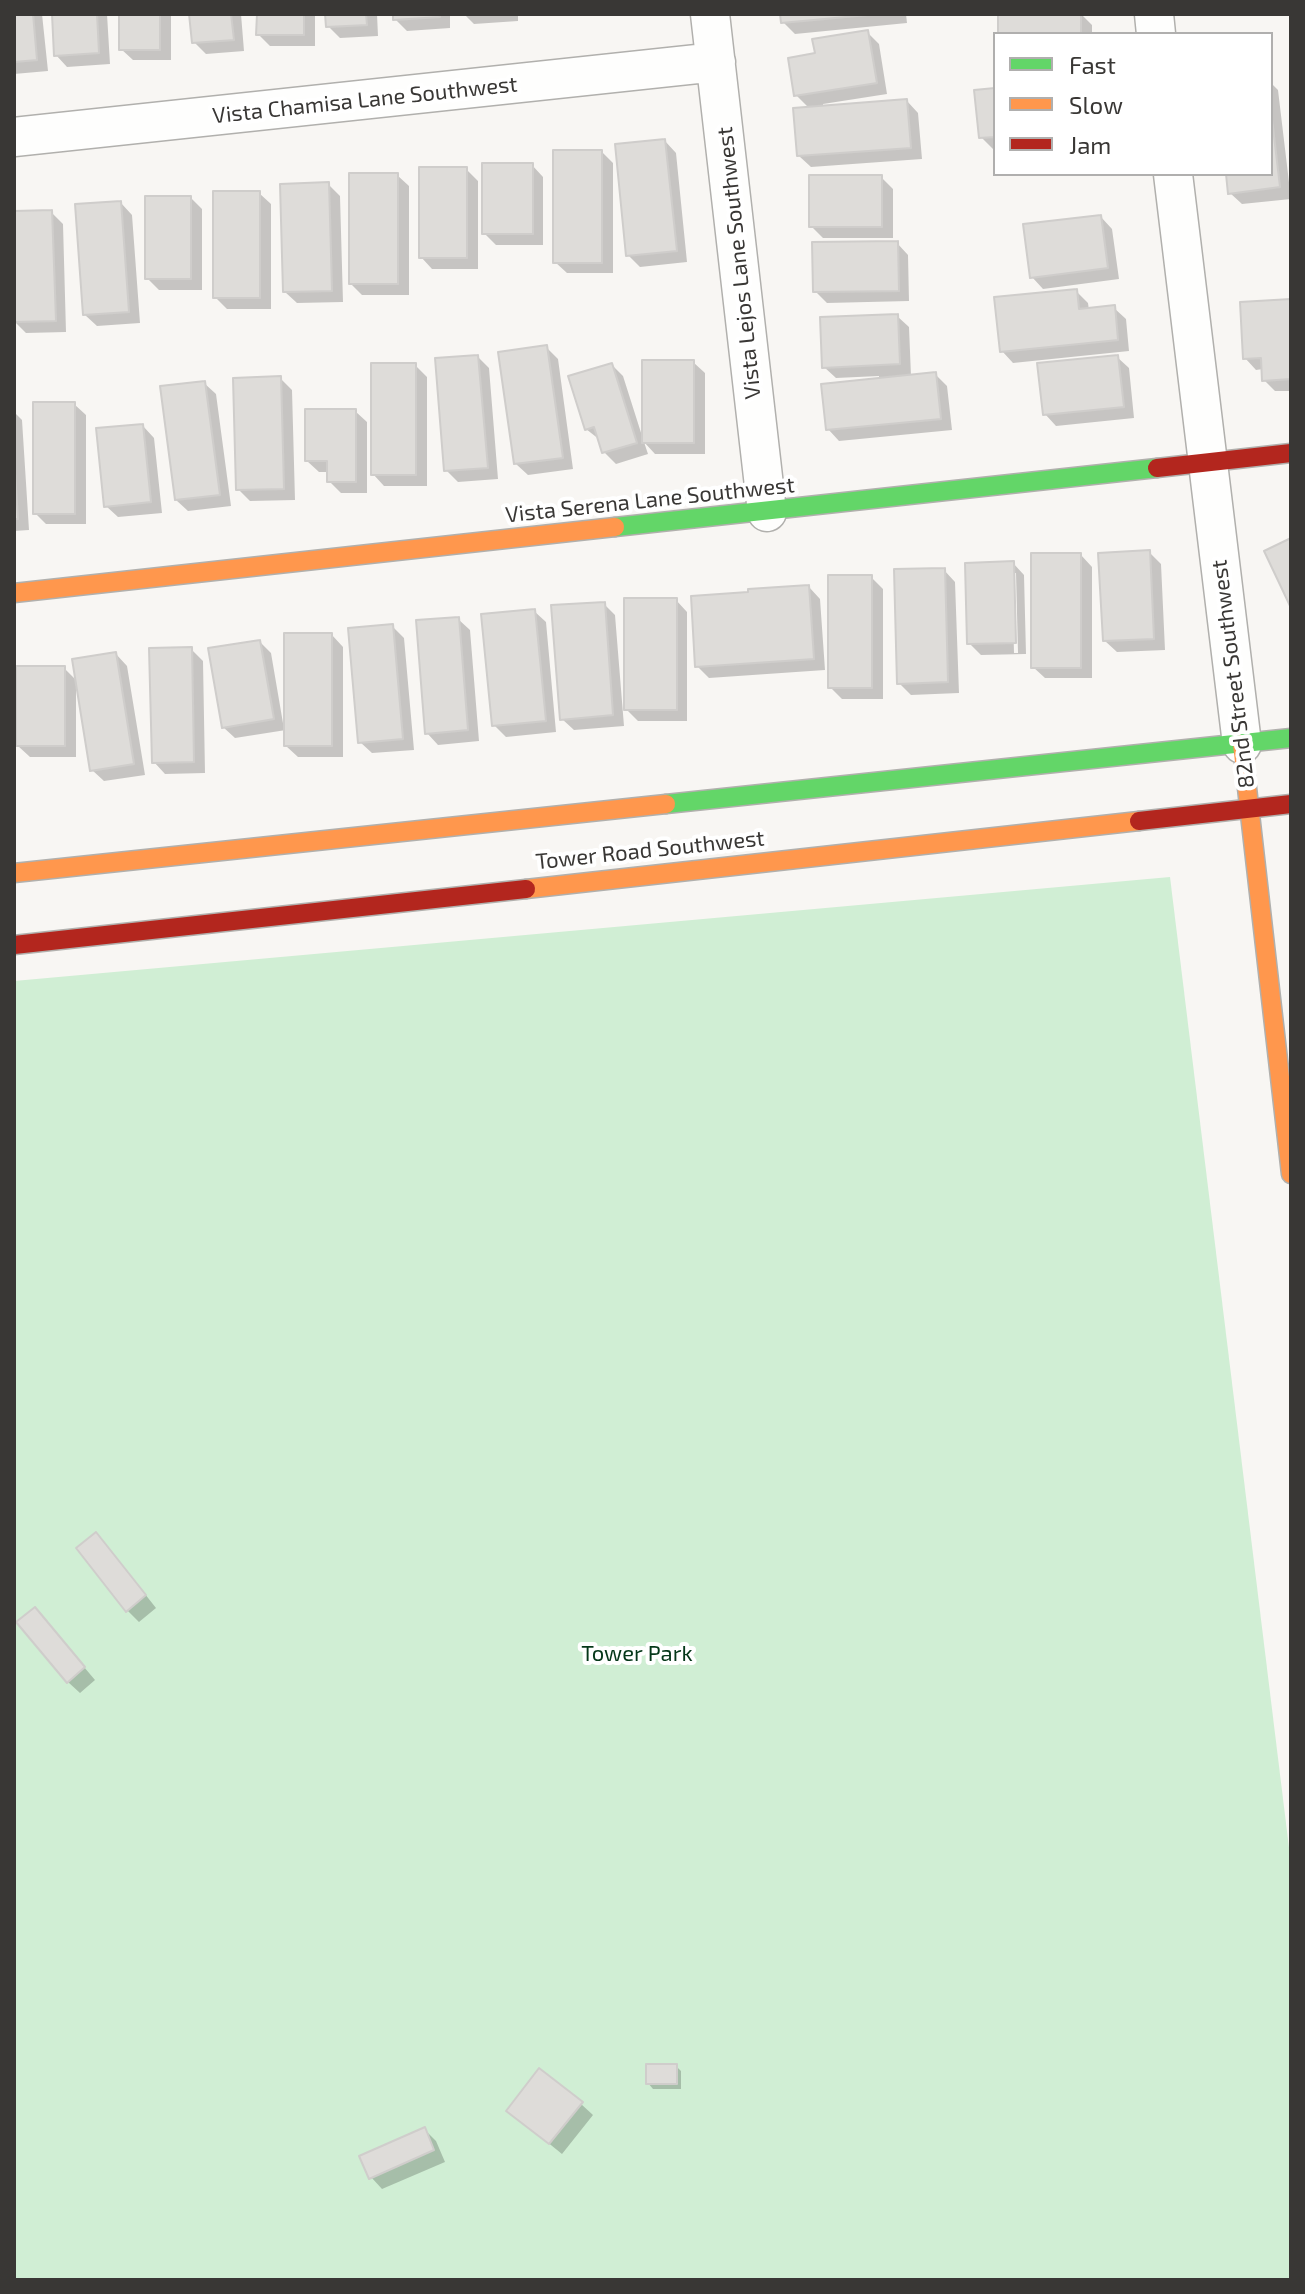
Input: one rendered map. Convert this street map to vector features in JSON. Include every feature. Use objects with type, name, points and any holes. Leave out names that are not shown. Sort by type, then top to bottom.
[{"type":"street","name":"Vista Lejos Lane Southwest","points":[[710,14],[767,512]]},
{"type":"street","name":"Vista Chamisa Lane Southwest","points":[[14,137],[716,62]]},
{"type":"street","name":"82nd Street Southwest","points":[[1173,176],[1291,1174]]},
{"type":"street","name":"Vista Serena Lane Southwest","points":[[14,593],[1291,453]]},
{"type":"street","name":"Tower Road Southwest","points":[[14,873],[1291,738]]},
{"type":"street","name":"Tower Road Southwest","points":[[14,945],[1291,804]]},
{"type":"green space","name":"Tower Park","points":[[1170,877],[1291,1864],[1291,2280],[14,2280],[14,981]]},
{"type":"building","points":[[14,14],[33,14],[37,60],[14,62]]},
{"type":"building","points":[[52,14],[97,14],[99,53],[54,56]]},
{"type":"building","points":[[119,14],[160,14],[160,50],[119,50]]},
{"type":"building","points":[[189,14],[231,14],[234,40],[192,43]]},
{"type":"building","points":[[257,14],[304,14],[304,35],[256,35]]},
{"type":"building","points":[[325,14],[366,14],[367,25],[326,27]]},
{"type":"building","points":[[393,14],[439,14],[440,17],[393,20]]},
{"type":"building","points":[[780,14],[878,14],[781,23]]},
{"type":"building","points":[[998,14],[1081,14],[1081,32],[998,32]]},
{"type":"building","points":[[868,30],[877,83],[794,96],[788,58],[815,53],[812,39]]},
{"type":"building","points":[[1291,70],[1291,179],[1290,179]]},
{"type":"building","points":[[993,88],[993,137],[979,138],[974,90]]},
{"type":"building","points":[[907,99],[911,148],[797,156],[793,108]]},
{"type":"building","points":[[1273,128],[1280,187],[1228,194],[1226,176],[1273,176]]},
{"type":"building","points":[[665,139],[677,251],[626,256],[615,144]]},
{"type":"building","points":[[553,150],[602,150],[602,263],[553,263]]},
{"type":"building","points":[[482,163],[533,163],[533,234],[482,234]]},
{"type":"building","points":[[419,167],[467,167],[467,258],[419,258]]},
{"type":"building","points":[[349,173],[398,173],[398,284],[349,284]]},
{"type":"building","points":[[809,175],[882,175],[882,227],[809,227]]},
{"type":"building","points":[[329,182],[332,291],[283,292],[280,184]]},
{"type":"building","points":[[213,191],[260,191],[260,298],[213,298]]},
{"type":"building","points":[[145,196],[191,196],[191,279],[145,279]]},
{"type":"building","points":[[121,201],[129,312],[83,315],[75,204]]},
{"type":"building","points":[[52,210],[56,321],[14,322],[14,211]]},
{"type":"building","points":[[1101,215],[1108,268],[1030,278],[1023,224]]},
{"type":"building","points":[[898,241],[899,291],[813,292],[812,242]]},
{"type":"building","points":[[1077,289],[1079,309],[1115,305],[1118,340],[1000,352],[994,297]]},
{"type":"building","points":[[1291,299],[1291,379],[1262,381],[1261,358],[1243,359],[1240,302]]},
{"type":"building","points":[[898,314],[900,364],[822,368],[820,317]]},
{"type":"building","points":[[547,345],[563,458],[514,464],[498,352]]},
{"type":"building","points":[[478,355],[488,468],[444,471],[435,358]]},
{"type":"building","points":[[1118,355],[1124,407],[1043,415],[1037,363]]},
{"type":"building","points":[[642,360],[694,360],[694,443],[642,443]]},
{"type":"building","points":[[371,363],[416,363],[416,475],[371,475]]},
{"type":"building","points":[[612,363],[637,443],[602,453],[594,427],[585,430],[568,376]]},
{"type":"building","points":[[936,372],[941,419],[826,430],[821,384]]},
{"type":"building","points":[[281,376],[284,489],[236,490],[233,378]]},
{"type":"building","points":[[205,381],[220,495],[175,500],[160,386]]},
{"type":"building","points":[[33,402],[75,402],[75,514],[33,514]]},
{"type":"building","points":[[305,409],[356,409],[356,482],[327,482],[327,461],[305,461]]},
{"type":"building","points":[[143,424],[151,502],[104,507],[96,428]]},
{"type":"building","points":[[14,459],[18,519],[14,519]]},
{"type":"building","points":[[1291,538],[1291,608],[1264,551]]},
{"type":"building","points":[[1150,550],[1154,639],[1103,641],[1098,553]]},
{"type":"building","points":[[1031,553],[1081,553],[1081,668],[1031,668]]},
{"type":"building","points":[[1014,561],[1016,643],[967,644],[965,563]]},
{"type":"building","points":[[945,568],[948,682],[897,684],[894,569]]},
{"type":"building","points":[[828,575],[872,575],[872,688],[828,688]]},
{"type":"building","points":[[809,585],[814,659],[695,667],[691,596]]},
{"type":"building","points":[[624,598],[677,598],[677,710],[624,710]]},
{"type":"building","points":[[605,602],[613,715],[560,720],[551,605]]},
{"type":"building","points":[[535,609],[546,721],[492,726],[481,614]]},
{"type":"building","points":[[459,617],[468,730],[425,734],[416,620]]},
{"type":"building","points":[[393,624],[403,739],[358,743],[348,628]]},
{"type":"building","points":[[284,633],[332,633],[332,746],[284,746]]},
{"type":"building","points":[[260,640],[274,719],[222,728],[208,648]]},
{"type":"building","points":[[192,647],[194,762],[152,763],[149,648]]},
{"type":"building","points":[[116,652],[134,764],[90,771],[72,659]]},
{"type":"building","points":[[16,666],[65,666],[65,746],[16,746]]},
{"type":"building","points":[[96,1532],[146,1595],[126,1612],[76,1548]]},
{"type":"building","points":[[35,1607],[85,1667],[67,1683],[16,1622]]},
{"type":"building","points":[[646,2064],[677,2064],[677,2084],[646,2084]]},
{"type":"building","points":[[539,2068],[583,2102],[549,2144],[506,2111]]},
{"type":"building","points":[[425,2127],[434,2150],[369,2179],[359,2156]]},
{"type":"traffic: fast","points":[[615,527],[1157,468]]},
{"type":"traffic: fast","points":[[666,804],[1291,738]]},
{"type":"traffic: slow","points":[[14,593],[615,527]]},
{"type":"traffic: slow","points":[[1242,744],[1291,1174]]},
{"type":"traffic: slow","points":[[14,873],[666,804]]},
{"type":"traffic: slow","points":[[526,889],[1139,821]]},
{"type":"traffic: jam","points":[[1157,468],[1291,453]]},
{"type":"traffic: jam","points":[[1139,821],[1291,804]]},
{"type":"traffic: jam","points":[[14,945],[526,889]]}]
